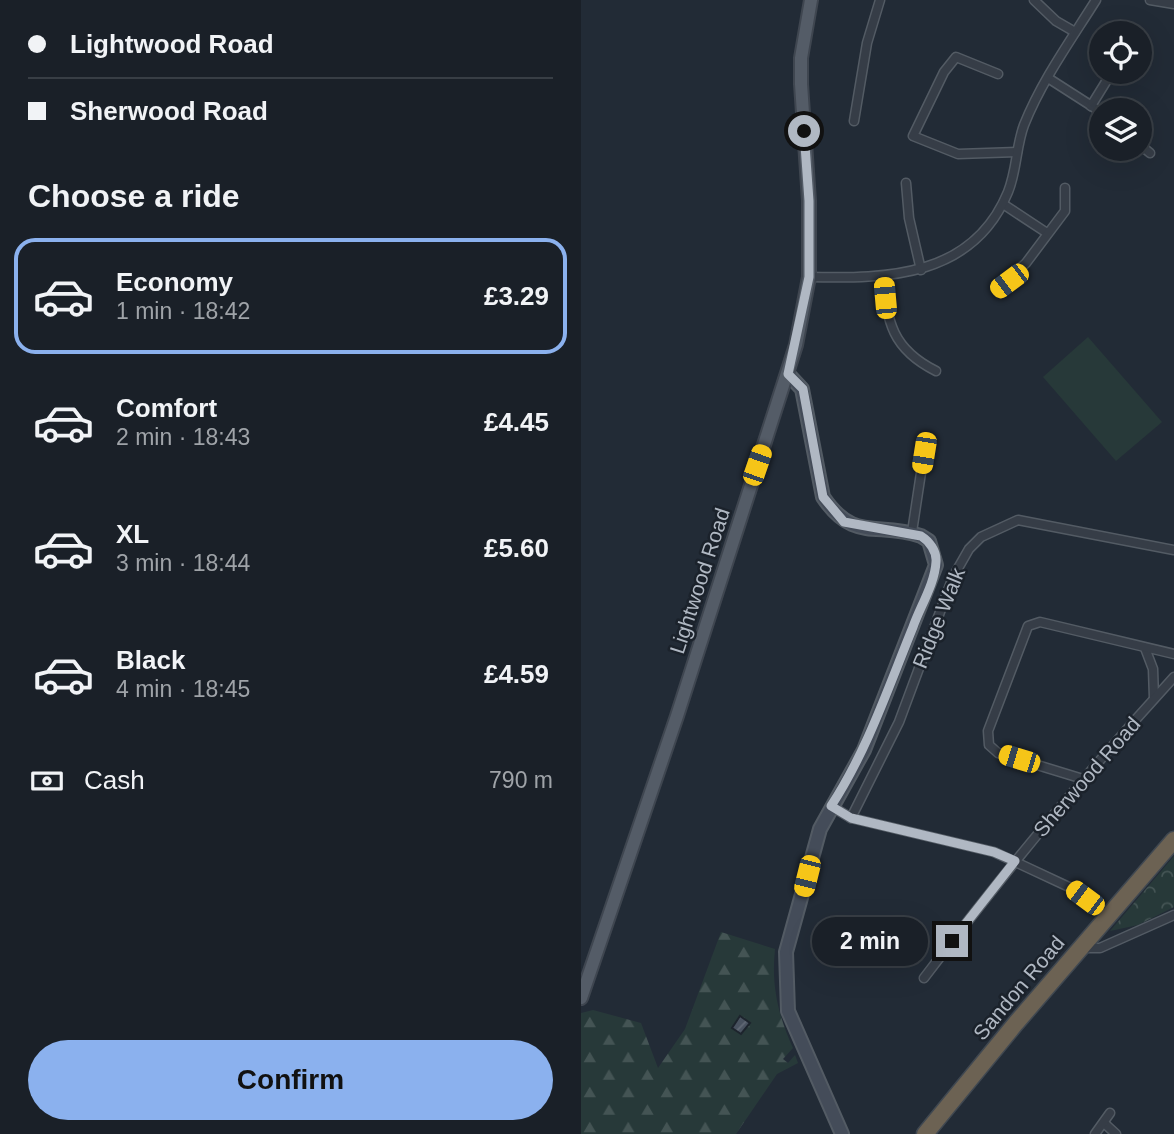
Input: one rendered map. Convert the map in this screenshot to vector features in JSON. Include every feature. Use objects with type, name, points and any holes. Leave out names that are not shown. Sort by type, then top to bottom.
[{"type":"highway","name":"Sandon Road","points":[[925,1134],[1174,840]]},
{"type":"main road","name":"Lightwood Road","points":[[581,998],[614,908],[788,374],[809,277],[809,201],[801,58],[811,0]]},
{"type":"street","points":[[854,121],[867,43],[880,0]]},
{"type":"street","points":[[1034,0],[1056,21],[1075,32]]},
{"type":"street","points":[[809,277],[883,277],[921,271],[966,246],[1003,204],[1015,170],[1024,125],[1048,78],[1096,0]]},
{"type":"street","points":[[1150,0],[1174,4]]},
{"type":"street","points":[[998,74],[956,57],[944,72],[913,136],[958,154],[1017,152]]},
{"type":"street","points":[[1048,78],[1089,105]]},
{"type":"street","points":[[905,183],[901,194],[921,271]]},
{"type":"street","points":[[997,290],[1026,262],[1065,211],[1065,188]]},
{"type":"street","points":[[1003,204],[1047,233]]},
{"type":"street","points":[[883,277],[887,319],[902,345],[919,363],[936,371]]},
{"type":"street","points":[[788,374],[803,389],[823,497],[833,511],[844,522],[856,527],[912,533],[929,541],[936,556],[936,565],[864,750],[831,806],[816,841],[788,939],[785,979],[788,1011],[842,1134]]},
{"type":"street","points":[[912,533],[924,453]]},
{"type":"street","name":"Ridge Walk","points":[[851,818],[899,722],[953,577],[969,549],[981,537],[1018,520],[1174,550]]},
{"type":"street","points":[[1083,779],[998,752],[989,745],[988,731],[1028,626],[1040,622],[1174,654]]},
{"type":"street","points":[[1145,648],[1153,669],[1154,698]]},
{"type":"street","name":"Sherwood Road","points":[[924,978],[1083,779],[1174,677]]},
{"type":"street","points":[[831,806],[851,818],[994,852],[1069,887],[1108,915]]},
{"type":"street","points":[[1080,948],[1100,948],[1174,915]]},
{"type":"street","points":[[1095,1134],[1110,1113]]},
{"type":"street","points":[[1104,1123],[1116,1134]]},
{"type":"green space","points":[[1088,337],[1162,422],[1116,461],[1043,377]]},
{"type":"green space","points":[[1174,856],[1174,907],[1138,925],[1110,931]]},
{"type":"green space","points":[[721,932],[775,949],[777,1000],[793,1048],[783,1059],[788,1063],[795,1055],[798,1063],[777,1074],[736,1134],[581,1134],[581,1013],[593,1010],[641,1023],[658,1068],[685,1029]]},
{"type":"building","points":[[740,1016],[750,1023],[741,1034],[732,1028]]},
{"type":"route","points":[[804,131],[809,201],[809,277],[788,374],[799,382],[803,389],[823,497],[844,522],[856,527],[921,536],[929,541],[936,556],[936,565],[921,606],[864,750],[831,806],[851,818],[994,852],[1015,861],[952,941]]}]
